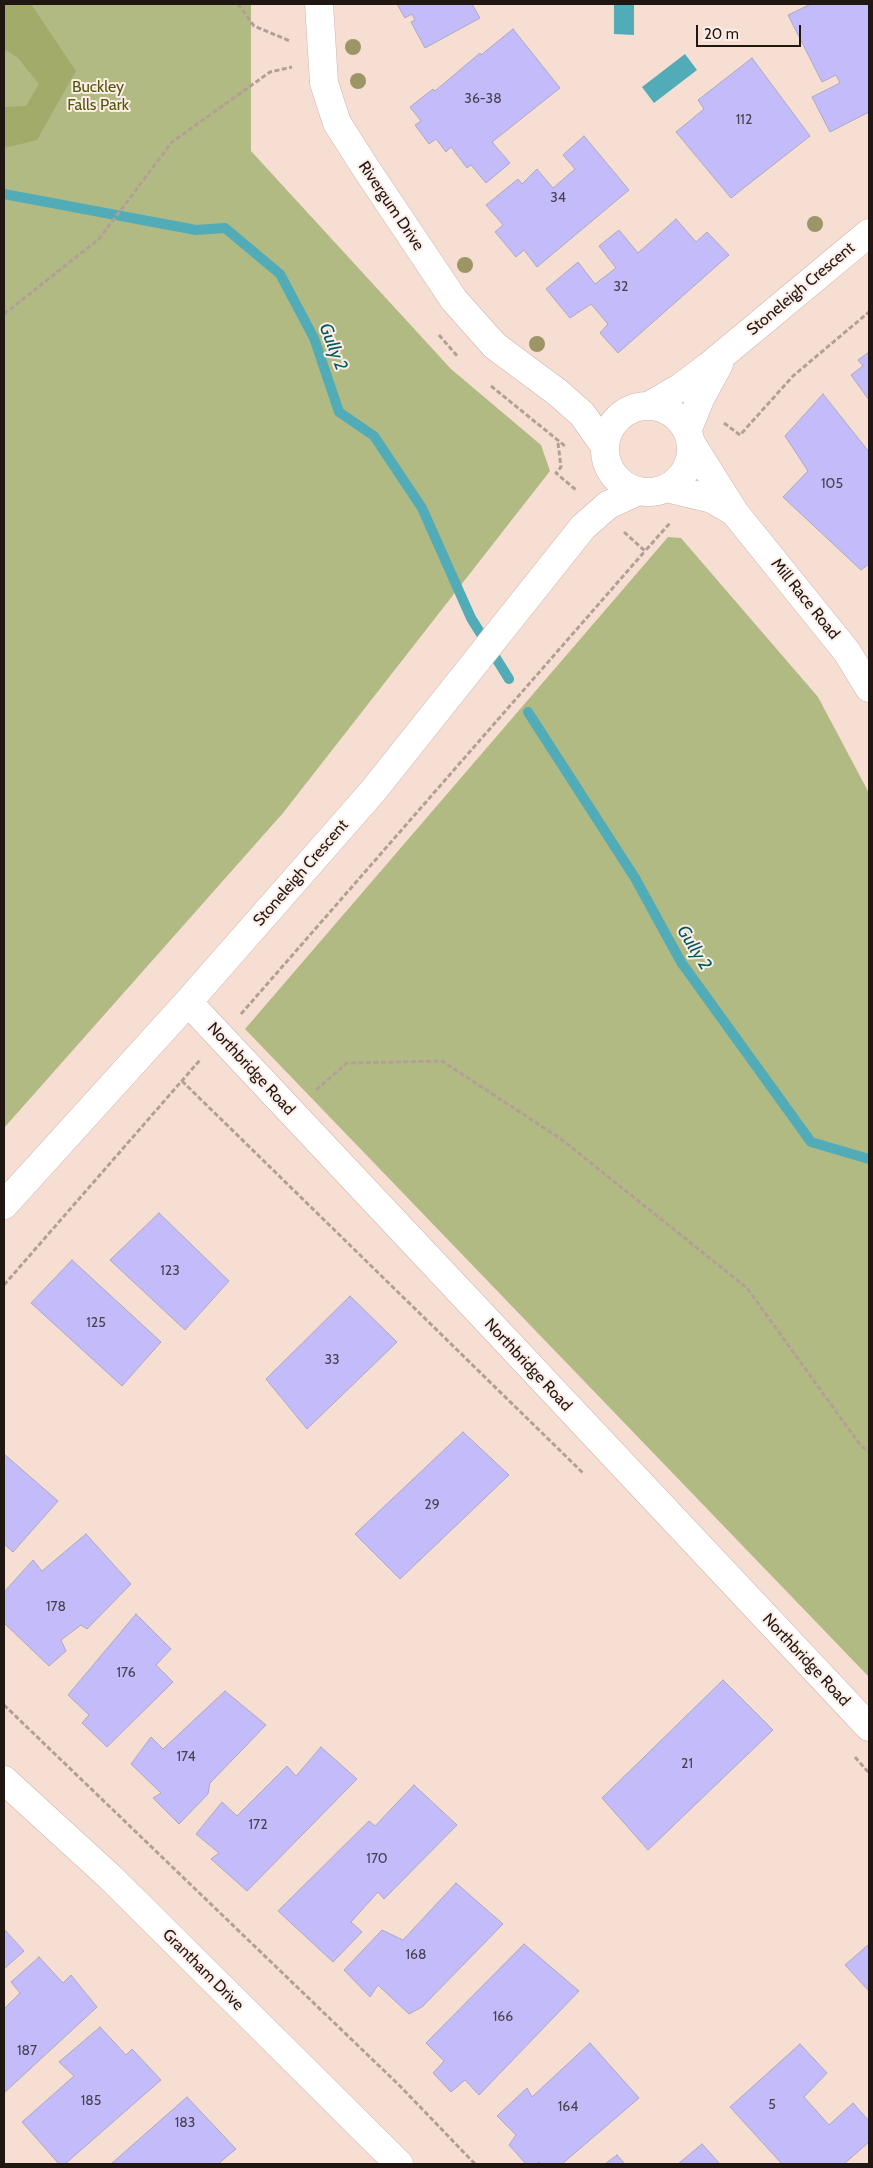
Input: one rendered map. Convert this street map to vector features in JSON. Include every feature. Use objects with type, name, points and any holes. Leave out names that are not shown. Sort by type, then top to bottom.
[{"type":"street","name":"Rivergum Drive","points":[[319,4],[324,84],[337,123],[365,167],[454,300],[495,346],[557,392],[582,414],[605,451]]},
{"type":"street","name":"Stoneleigh Crescent","points":[[583,528],[598,486],[607,433],[614,422],[681,387],[734,346],[869,233]]},
{"type":"street","name":"Stoneleigh Crescent","points":[[4,1205],[188,1002],[373,791],[583,528],[608,505],[638,491],[652,492],[666,488],[679,479],[687,467],[689,437],[698,403],[715,369],[734,346]]},
{"type":"street","name":"Rivergum Drive","points":[[532,374],[590,401],[637,409]]},
{"type":"street","points":[[637,409],[670,411],[680,419],[689,437]]},
{"type":"street","name":"Mill Race Road","points":[[689,437],[735,513],[848,652],[869,688]]},
{"type":"street","points":[[605,451],[609,468],[617,479],[627,487],[638,491]]},
{"type":"street","name":"Mill Race Road","points":[[666,488],[712,498],[735,513]]},
{"type":"street","name":"Northbridge Road","points":[[188,1002],[869,1727]]},
{"type":"street","name":"Grantham Drive","points":[[4,1780],[110,1877],[399,2164]]},
{"type":"path","points":[[238,4],[254,26],[322,56]]},
{"type":"path","points":[[4,314],[99,239],[172,142],[270,72],[322,56]]},
{"type":"path","points":[[698,403],[740,435],[793,376],[869,312]]},
{"type":"path","points":[[4,1285],[645,551]]},
{"type":"path","points":[[292,1112],[347,1063],[442,1061],[561,1139],[747,1288],[861,1446],[869,1452]]},
{"type":"path","points":[[182,1081],[588,1478]]},
{"type":"path","points":[[4,1705],[401,2087],[476,2164]]},
{"type":"path","points":[[850,1751],[869,1773]]},
{"type":"green space","name":"Buckley Falls Park","points":[[4,4],[251,4],[251,151],[451,369],[541,445],[550,471],[283,813],[4,1128]]},
{"type":"green space","points":[[4,4],[31,4],[76,71],[37,140],[9,147],[4,146],[4,107],[26,106],[39,84],[17,57],[4,49]]},
{"type":"green space","points":[[668,537],[681,538],[818,697],[869,793],[869,1677],[245,1029]]},
{"type":"water","points":[[614,4],[634,4],[634,35],[614,34]]},
{"type":"water","points":[[685,54],[697,70],[654,103],[642,87]]},
{"type":"building","points":[[397,4],[472,4],[480,18],[425,48],[411,22],[415,20],[412,14],[405,18]]},
{"type":"building","points":[[811,4],[869,4],[869,112],[830,132],[812,97],[840,83],[836,75],[822,82],[788,15]]},
{"type":"building","points":[[513,29],[560,88],[492,142],[510,163],[486,183],[471,165],[467,168],[451,147],[446,152],[436,139],[429,144],[415,125],[421,121],[410,107],[433,89],[435,91],[480,53],[481,55]]},
{"type":"building","points":[[752,58],[810,136],[731,198],[676,132],[704,109],[698,100]]},
{"type":"building","points":[[584,136],[629,190],[537,267],[524,250],[516,257],[495,232],[503,225],[486,205],[518,179],[522,184],[537,169],[553,188],[575,169],[563,155]]},
{"type":"building","points":[[676,219],[696,242],[707,232],[729,255],[618,353],[600,333],[608,324],[591,304],[570,318],[546,289],[578,262],[595,284],[616,268],[599,246],[619,230],[638,253]]},
{"type":"building","points":[[869,352],[869,400],[851,375],[863,366],[858,360]]},
{"type":"building","points":[[823,394],[869,452],[869,564],[861,570],[783,497],[808,471],[785,436]]},
{"type":"building","points":[[159,1213],[229,1281],[185,1330],[110,1260]]},
{"type":"building","points":[[72,1260],[161,1342],[122,1386],[31,1303]]},
{"type":"building","points":[[350,1296],[397,1342],[307,1429],[266,1379]]},
{"type":"building","points":[[463,1432],[509,1475],[400,1579],[355,1534]]},
{"type":"building","points":[[4,1454],[58,1501],[13,1552],[4,1544]]},
{"type":"building","points":[[86,1534],[131,1584],[87,1629],[81,1625],[61,1640],[66,1651],[49,1666],[4,1623],[4,1592],[33,1560],[42,1571]]},
{"type":"building","points":[[136,1614],[171,1649],[156,1665],[173,1682],[107,1747],[82,1723],[89,1715],[68,1695]]},
{"type":"building","points":[[723,1680],[773,1730],[648,1850],[602,1798]]},
{"type":"building","points":[[225,1691],[266,1725],[210,1783],[208,1794],[179,1824],[153,1798],[161,1793],[131,1764],[151,1737],[163,1749]]},
{"type":"building","points":[[321,1747],[357,1779],[247,1891],[211,1859],[219,1853],[196,1834],[222,1802],[237,1816],[287,1766],[296,1776]]},
{"type":"building","points":[[414,1785],[457,1825],[384,1899],[378,1892],[351,1922],[362,1932],[333,1962],[278,1911],[369,1821],[375,1826]]},
{"type":"building","points":[[456,1883],[503,1924],[422,2007],[409,2014],[378,1985],[370,1997],[344,1970],[382,1930],[403,1940]]},
{"type":"building","points":[[4,1929],[24,1951],[4,1969]]},
{"type":"building","points":[[524,1944],[579,1991],[479,2095],[465,2080],[451,2092],[433,2073],[444,2061],[426,2043]]},
{"type":"building","points":[[869,1944],[869,1991],[845,1965]]},
{"type":"building","points":[[39,1957],[63,1983],[71,1975],[97,2007],[4,2093],[4,2009],[20,1993],[11,1982]]},
{"type":"building","points":[[100,2027],[126,2055],[132,2049],[161,2080],[65,2164],[59,2164],[22,2122],[74,2076],[59,2062]]},
{"type":"building","points":[[590,2043],[639,2098],[562,2164],[541,2164],[539,2162],[536,2164],[526,2164],[509,2145],[516,2135],[497,2116],[527,2088],[532,2097]]},
{"type":"building","points":[[800,2044],[827,2073],[804,2097],[829,2125],[853,2103],[869,2121],[869,2142],[844,2164],[782,2164],[730,2107]]},
{"type":"building","points":[[187,2097],[236,2149],[218,2164],[111,2164]]},
{"type":"building","points":[[702,2144],[720,2164],[678,2164]]},
{"type":"building","points":[[617,2155],[625,2164],[605,2164]]},
{"type":"waterway","name":"Gully 2","points":[[4,194],[196,230],[225,228],[280,274],[314,338],[339,412],[374,436],[422,508],[471,618],[509,679]]},
{"type":"waterway","name":"Gully 2","points":[[528,712],[635,878],[681,962],[811,1142],[869,1159]]}]
